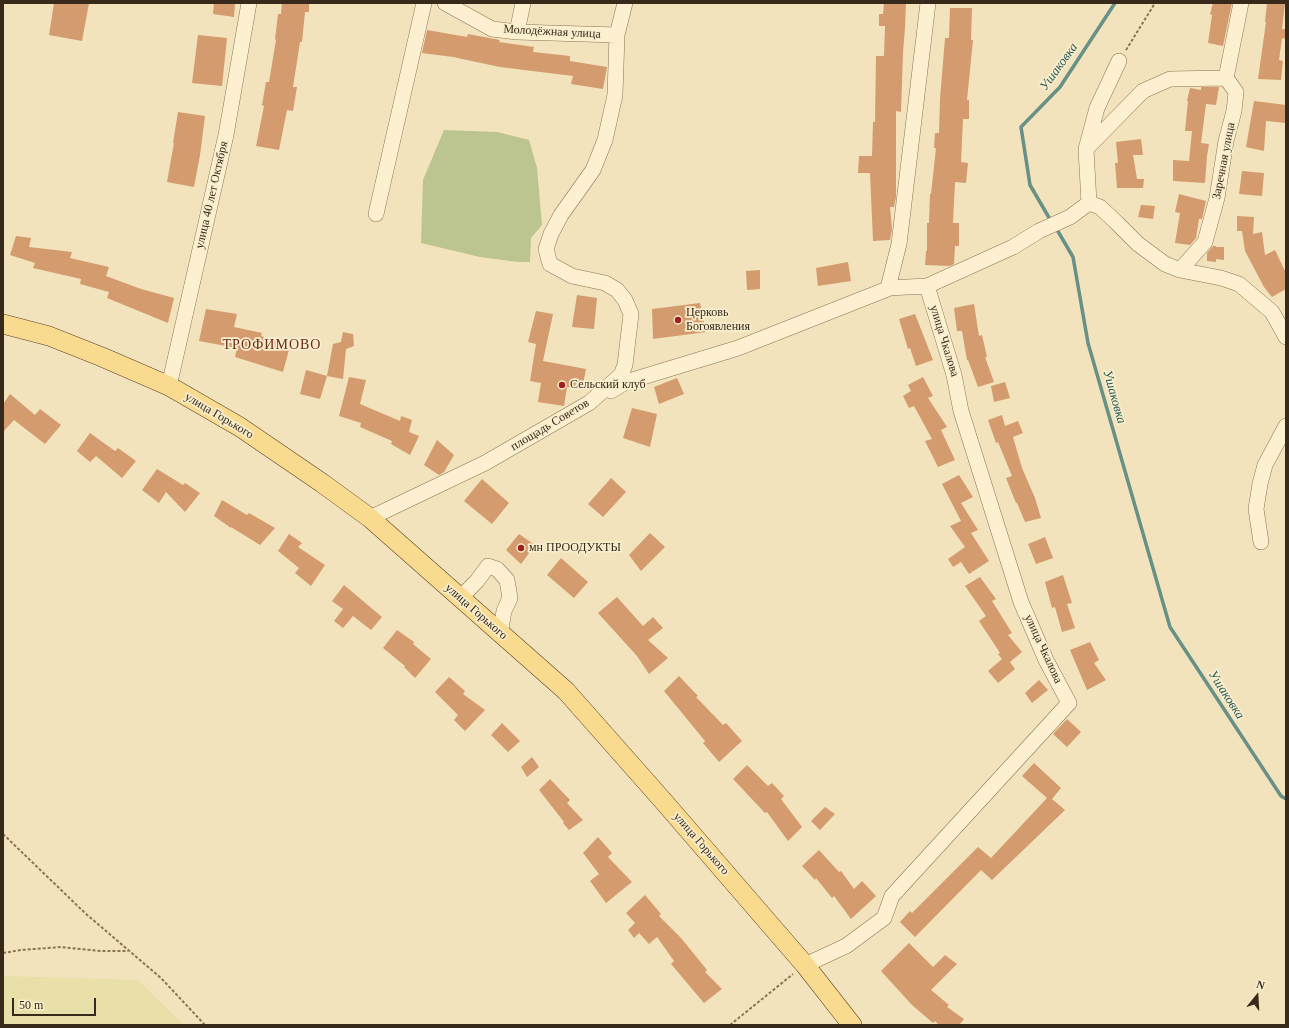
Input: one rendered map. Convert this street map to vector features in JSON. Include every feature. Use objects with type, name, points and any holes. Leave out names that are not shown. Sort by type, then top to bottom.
[{"type":"main road","name":"улица Горького","points":[[3,324],[49,336],[169,386],[240,427],[370,518],[566,691],[805,965],[852,1025]]},
{"type":"street","name":"улица 40 лет Октября","points":[[169,386],[226,135],[249,3]]},
{"type":"street","points":[[376,214],[424,3]]},
{"type":"street","name":"Молодёжная улица","points":[[445,3],[492,29],[517,32],[617,35]]},
{"type":"street","points":[[517,32],[523,3]]},
{"type":"street","name":"Молодёжная улица","points":[[550,264],[546,249],[551,234],[561,215],[593,170],[605,140],[615,95],[617,35],[625,3]]},
{"type":"street","points":[[589,403],[626,382],[738,348],[890,288],[888,288],[899,244],[928,3]]},
{"type":"street","points":[[1086,149],[1143,91],[1170,79],[1226,78],[1241,3]]},
{"type":"street","points":[[1089,204],[1086,149],[1097,108],[1119,61]]},
{"type":"street","name":"Заречная улица","points":[[1180,270],[1206,242],[1217,198],[1226,141],[1234,111],[1236,92],[1226,78]]},
{"type":"street","points":[[888,288],[927,286],[1014,247],[1038,232],[1070,217],[1089,204]]},
{"type":"street","points":[[1089,204],[1100,208],[1138,244],[1165,264],[1180,270],[1221,278],[1239,284],[1272,312],[1286,337]]},
{"type":"street","name":"площадь Советов","points":[[370,518],[485,463],[589,403],[621,375],[625,365],[631,314],[625,300],[617,290],[605,283],[572,276],[550,264]]},
{"type":"street","name":"улица Чкалова","points":[[805,965],[846,946],[884,918],[892,896],[1069,703],[1046,660],[1022,602],[962,411],[954,374],[927,286]]},
{"type":"street","points":[[1262,542],[1256,509],[1260,484],[1265,466],[1286,426]]},
{"type":"street","points":[[458,597],[466,592],[488,566],[497,569],[507,580],[510,598],[504,610],[500,634]]},
{"type":"path","points":[[1119,61],[1155,3]]},
{"type":"path","points":[[3,834],[85,913],[161,978],[205,1025]]},
{"type":"path","points":[[3,953],[61,947],[100,951],[129,951]]},
{"type":"path","points":[[730,1025],[805,965]]},
{"type":"shaded area","points":[[3,976],[138,980],[184,1025],[3,1025]]},
{"type":"green space","points":[[444,130],[497,132],[529,140],[537,168],[542,225],[531,238],[530,262],[480,257],[421,243],[423,180]]},
{"type":"building","points":[[54,3],[89,3],[82,41],[49,35]]},
{"type":"building","points":[[214,3],[235,3],[234,17],[213,14]]},
{"type":"building","points":[[282,3],[309,3],[309,12],[305,12],[302,42],[300,42],[293,87],[297,87],[293,111],[287,110],[279,150],[256,146],[264,106],[262,105],[266,82],[269,82],[276,40],[278,14],[281,14]]},
{"type":"building","points":[[884,3],[906,3],[905,27],[901,112],[896,111],[896,197],[894,207],[890,207],[892,229],[890,240],[873,241],[870,173],[858,173],[859,156],[872,156],[873,122],[875,122],[876,56],[884,56],[885,26],[879,26],[879,14],[883,14]]},
{"type":"building","points":[[1213,3],[1232,3],[1223,46],[1208,43],[1212,15],[1210,14]]},
{"type":"building","points":[[1267,3],[1285,3],[1282,29],[1286,29],[1286,39],[1282,38],[1279,60],[1283,61],[1281,80],[1258,79],[1266,22]]},
{"type":"building","points":[[950,8],[972,8],[971,40],[973,40],[967,100],[969,100],[969,119],[963,119],[961,162],[968,163],[966,183],[955,182],[953,223],[959,223],[959,246],[955,246],[954,264],[950,266],[925,265],[927,251],[927,223],[929,223],[930,194],[936,148],[934,148],[935,133],[939,133],[945,38],[949,38]]},
{"type":"building","points":[[427,30],[467,37],[468,34],[500,40],[499,42],[534,47],[533,52],[570,56],[570,61],[607,67],[603,89],[571,84],[573,76],[500,67],[453,57],[422,53]]},
{"type":"building","points":[[198,35],[227,38],[222,86],[192,83]]},
{"type":"building","points":[[1201,87],[1219,87],[1216,105],[1206,104],[1201,143],[1209,144],[1205,183],[1173,181],[1173,160],[1189,161],[1192,131],[1185,131],[1187,101],[1190,88],[1201,90]]},
{"type":"building","points":[[1254,101],[1286,105],[1286,123],[1266,121],[1264,151],[1246,147]]},
{"type":"building","points":[[178,112],[205,116],[194,187],[167,182]]},
{"type":"building","points":[[1141,139],[1143,155],[1133,155],[1137,179],[1144,179],[1143,188],[1117,188],[1115,163],[1118,163],[1116,142]]},
{"type":"building","points":[[1242,171],[1264,173],[1262,196],[1239,194]]},
{"type":"building","points":[[1179,194],[1206,201],[1202,219],[1199,219],[1196,238],[1190,245],[1175,243],[1180,213],[1175,212]]},
{"type":"building","points":[[1141,205],[1155,206],[1153,219],[1138,217]]},
{"type":"building","points":[[1237,216],[1254,217],[1253,234],[1262,232],[1265,255],[1275,250],[1286,273],[1286,289],[1272,297],[1264,287],[1245,251],[1242,231],[1237,231]]},
{"type":"building","points":[[16,236],[31,238],[29,247],[72,252],[70,258],[109,267],[106,276],[141,289],[174,298],[168,323],[107,298],[109,292],[80,284],[81,279],[33,268],[35,263],[10,255]]},
{"type":"building","points":[[1213,246],[1224,247],[1224,260],[1216,259],[1216,262],[1207,261],[1207,253]]},
{"type":"building","points":[[848,262],[851,281],[818,286],[816,268]]},
{"type":"building","points":[[760,270],[760,289],[747,290],[746,271]]},
{"type":"building","points":[[577,295],[597,298],[594,329],[572,327]]},
{"type":"building","name":"Церковь Богоявления","points":[[700,303],[706,332],[653,339],[652,309]]},
{"type":"building","points":[[974,304],[979,336],[982,335],[987,357],[985,357],[994,382],[978,387],[967,360],[962,331],[957,331],[954,308]]},
{"type":"building","points":[[206,309],[237,314],[234,327],[262,333],[261,336],[290,346],[283,372],[235,357],[237,348],[199,341]]},
{"type":"building","name":"Сельский клуб","points":[[536,311],[553,314],[543,361],[586,369],[582,389],[567,387],[564,406],[538,402],[541,383],[530,381],[536,344],[528,342]]},
{"type":"building","points":[[915,314],[933,360],[916,366],[910,348],[908,349],[899,319]]},
{"type":"building","points":[[343,332],[353,334],[354,346],[346,349],[343,379],[327,376],[333,344],[341,342]]},
{"type":"building","points":[[306,370],[327,376],[320,399],[300,394]]},
{"type":"building","points":[[349,377],[366,380],[360,404],[400,421],[401,416],[412,420],[409,432],[419,436],[410,455],[391,444],[392,441],[360,427],[361,423],[339,416]]},
{"type":"building","points":[[923,377],[933,396],[928,398],[947,427],[941,430],[955,460],[938,467],[925,441],[932,439],[914,406],[909,408],[903,396],[911,391],[908,385]]},
{"type":"building","points":[[677,378],[684,394],[659,404],[654,387]]},
{"type":"building","points":[[1005,382],[1010,398],[994,402],[991,386]]},
{"type":"building","points":[[10,394],[35,415],[40,409],[61,425],[45,444],[14,420],[3,432],[3,404]]},
{"type":"building","points":[[632,408],[657,414],[650,447],[623,438]]},
{"type":"building","points":[[1002,415],[1005,426],[1018,421],[1023,433],[1013,437],[1022,468],[1035,498],[1041,518],[1025,522],[1006,478],[1012,476],[998,442],[996,443],[988,420]]},
{"type":"building","points":[[90,433],[115,451],[118,448],[136,461],[122,478],[96,456],[90,462],[77,451]]},
{"type":"building","points":[[437,440],[454,455],[444,472],[439,475],[424,465]]},
{"type":"building","points":[[157,469],[183,485],[185,483],[200,493],[185,512],[166,492],[159,503],[142,490]]},
{"type":"building","points":[[959,475],[973,497],[961,503],[978,530],[971,533],[989,561],[969,574],[961,562],[953,567],[948,559],[965,547],[950,526],[961,521],[942,484]]},
{"type":"building","points":[[611,478],[626,492],[603,517],[588,504]]},
{"type":"building","points":[[482,479],[509,503],[492,524],[464,501]]},
{"type":"building","points":[[222,500],[247,515],[249,513],[275,528],[260,545],[214,516]]},
{"type":"building","points":[[650,533],[665,547],[641,571],[629,555]]},
{"type":"building","points":[[289,534],[302,543],[298,547],[325,565],[311,586],[295,573],[299,568],[278,551]]},
{"type":"building","name":"мн ПРООДУКТЫ","points":[[519,534],[535,545],[521,564],[506,550]]},
{"type":"building","points":[[1045,537],[1053,558],[1036,564],[1028,544]]},
{"type":"building","points":[[561,558],[588,582],[574,598],[547,575]]},
{"type":"building","points":[[1063,575],[1072,603],[1067,604],[1075,628],[1062,632],[1055,607],[1052,608],[1045,582]]},
{"type":"building","points":[[980,577],[996,599],[992,601],[1012,633],[1008,635],[1022,652],[1010,662],[1015,669],[998,683],[988,671],[1002,659],[998,654],[1000,653],[979,621],[986,616],[965,586]]},
{"type":"building","points":[[344,585],[382,617],[371,630],[353,616],[343,628],[334,621],[343,609],[332,601]]},
{"type":"building","points":[[617,597],[643,626],[653,617],[663,628],[648,640],[668,658],[649,674],[637,656],[598,613]]},
{"type":"building","points":[[397,630],[414,642],[413,644],[431,659],[415,678],[404,667],[405,666],[383,648]]},
{"type":"building","points":[[1090,642],[1099,660],[1094,663],[1106,680],[1087,690],[1070,650]]},
{"type":"building","points":[[679,676],[698,696],[696,697],[723,725],[726,723],[742,741],[719,762],[703,743],[705,741],[664,691]]},
{"type":"building","points":[[449,677],[465,691],[463,694],[485,710],[465,731],[454,720],[458,715],[435,692]]},
{"type":"building","points":[[1039,680],[1048,690],[1032,703],[1025,693]]},
{"type":"building","points":[[1067,719],[1081,732],[1067,747],[1053,734]]},
{"type":"building","points":[[502,723],[520,741],[508,752],[491,735]]},
{"type":"building","points":[[532,757],[539,767],[527,777],[521,767]]},
{"type":"building","points":[[1034,763],[1061,788],[1052,799],[1065,810],[992,880],[981,870],[915,937],[900,922],[910,911],[912,913],[978,847],[991,858],[1047,798],[1022,776]]},
{"type":"building","points":[[747,765],[768,786],[772,783],[784,796],[781,799],[802,827],[788,841],[767,812],[765,813],[733,779]]},
{"type":"building","points":[[550,779],[570,800],[567,803],[583,820],[569,830],[539,790]]},
{"type":"building","points":[[825,807],[835,814],[820,830],[811,821]]},
{"type":"building","points":[[598,837],[612,853],[608,857],[632,882],[606,903],[590,881],[599,874],[583,853]]},
{"type":"building","points":[[819,850],[839,872],[841,871],[854,889],[862,881],[876,896],[851,919],[834,896],[832,898],[816,878],[815,880],[802,866]]},
{"type":"building","points":[[645,895],[661,914],[659,916],[681,938],[707,970],[705,972],[722,989],[704,1003],[671,964],[674,961],[657,937],[649,944],[639,933],[634,938],[628,930],[635,923],[626,913]]},
{"type":"building","points":[[909,943],[933,967],[945,955],[957,964],[931,990],[949,1005],[947,1007],[964,1019],[959,1025],[939,1025],[935,1021],[933,1023],[912,1005],[881,971]]},
{"type":"waterway","name":"Ушаковка","points":[[1051,221],[1030,185],[1021,127],[1060,87],[1115,3]]},
{"type":"waterway","name":"Ушаковка","points":[[1056,228],[1073,257],[1088,343],[1170,627],[1281,796],[1286,799]]},
{"type":"place","name":"Церковь Богоявления","points":[[678,320]]},
{"type":"place","name":"Сельский клуб","points":[[562,385]]},
{"type":"place","name":"мн ПРООДУКТЫ","points":[[521,548]]},
{"type":"district","name":"ТРОФИМОВО","points":[[272,345]]}]
